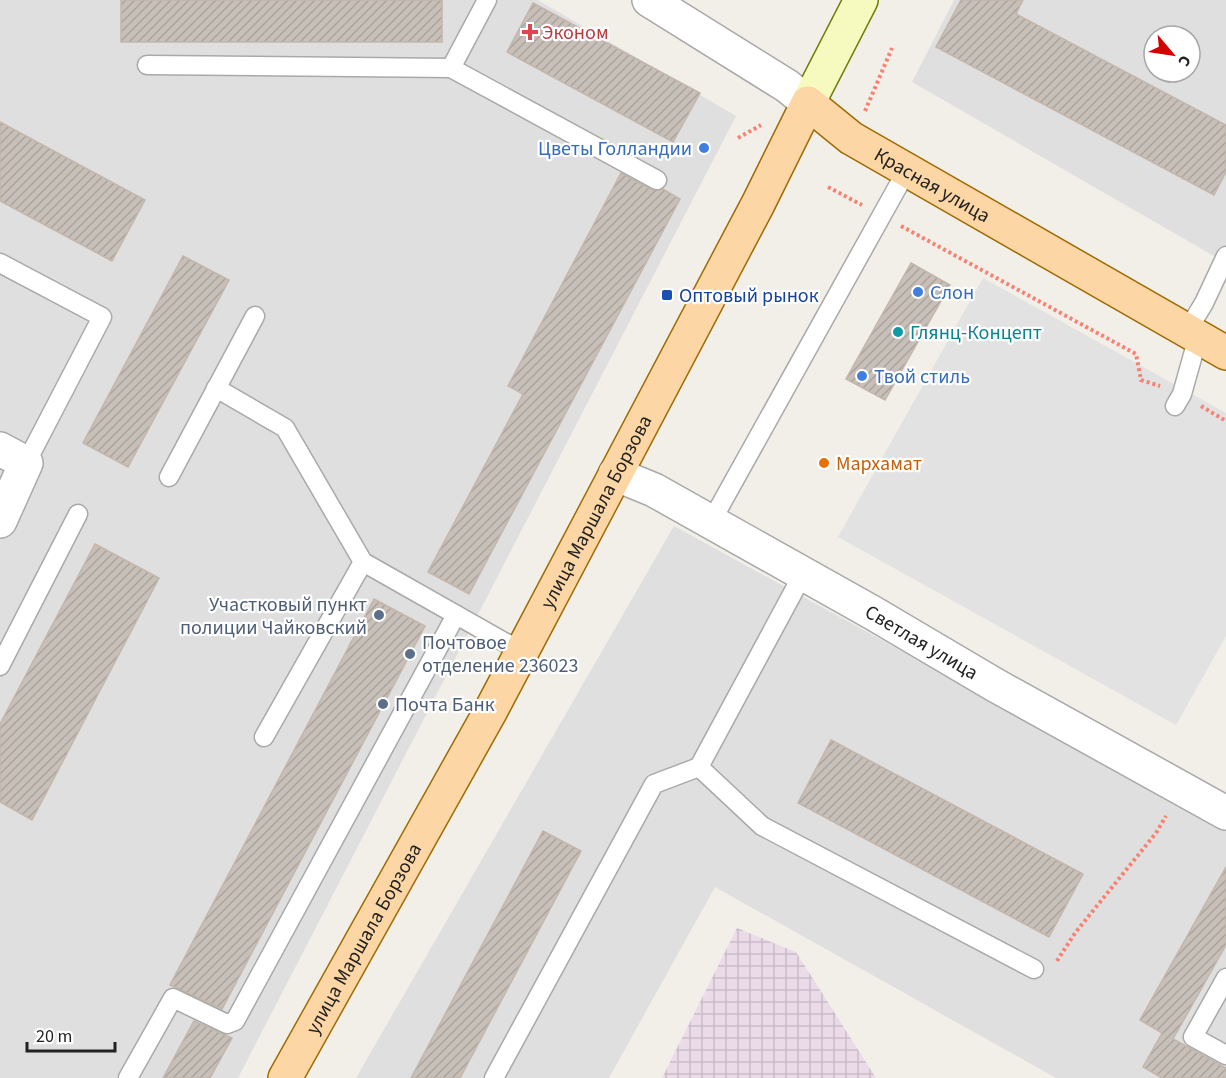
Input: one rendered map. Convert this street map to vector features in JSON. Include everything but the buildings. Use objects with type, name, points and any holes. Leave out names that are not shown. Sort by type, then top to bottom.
[{"type":"main road","name":"улица Маршала Борзова","points":[[285,1078],[490,712],[758,204],[861,0]]},
{"type":"main road","name":"Красная улица","points":[[808,103],[851,138],[1204,340]]},
{"type":"street","name":"Красная улица","points":[[649,0],[788,86],[808,103]]},
{"type":"street","points":[[0,521],[13,456]]},
{"type":"street","name":"Светлая улица","points":[[615,474],[654,490],[995,685],[1226,813]]},
{"type":"lane","points":[[451,68],[488,0]]},
{"type":"lane","points":[[147,65],[451,68],[657,180]]},
{"type":"lane","points":[[711,522],[907,170]]},
{"type":"lane","points":[[1178,400],[1204,340],[1204,303],[1226,256]]},
{"type":"lane","points":[[0,262],[102,317],[13,456]]},
{"type":"lane","points":[[169,477],[255,316]]},
{"type":"lane","points":[[216,388],[285,428],[363,562],[506,643],[522,648]]},
{"type":"lane","points":[[0,666],[78,514]]},
{"type":"lane","points":[[264,737],[363,562]]},
{"type":"lane","points":[[494,1078],[654,784],[699,767],[803,574]]},
{"type":"lane","points":[[128,1078],[173,998],[226,1024],[235,1021],[456,615]]},
{"type":"lane","points":[[699,767],[762,826],[1035,969]]},
{"type":"lane","points":[[1226,978],[1193,1036],[1226,1055]]},
{"type":"path","points":[[864,112],[892,48]]},
{"type":"path","points":[[738,138],[763,123]]},
{"type":"path","points":[[828,187],[1136,354],[1141,380],[1178,400],[1226,421]]},
{"type":"path","points":[[1055,964],[1075,933],[1155,833]]},
{"type":"shaded area","points":[[0,0],[538,0],[736,116],[238,1078],[0,1078]]},
{"type":"shaded area","points":[[954,0],[1226,0],[1226,263],[912,82]]},
{"type":"shaded area","points":[[983,278],[1226,413],[1226,636],[1176,725],[838,537]]},
{"type":"shaded area","points":[[674,526],[1226,829],[1226,1078],[1056,1078],[715,887],[609,1078],[356,1078]]},
{"type":"shaded area","points":[[737,928],[796,952],[876,1078],[662,1078]]},
{"type":"place","name":"Эконом","points":[[530,32]]},
{"type":"place","name":"Цветы Голландии","points":[[704,148]]},
{"type":"place","name":"Слон","points":[[918,292]]},
{"type":"place","name":"Оптовый рынок","points":[[667,295]]},
{"type":"place","name":"Глянц-Концепт","points":[[898,332]]},
{"type":"place","name":"Твой стиль","points":[[862,376]]},
{"type":"place","name":"Мархамат","points":[[824,463]]},
{"type":"place","name":"Участковый пункт полиции Чайковский","points":[[379,615]]},
{"type":"place","name":"Почтовое отделение 236023","points":[[410,654]]},
{"type":"place","name":"Почта Банк","points":[[383,704]]}]
